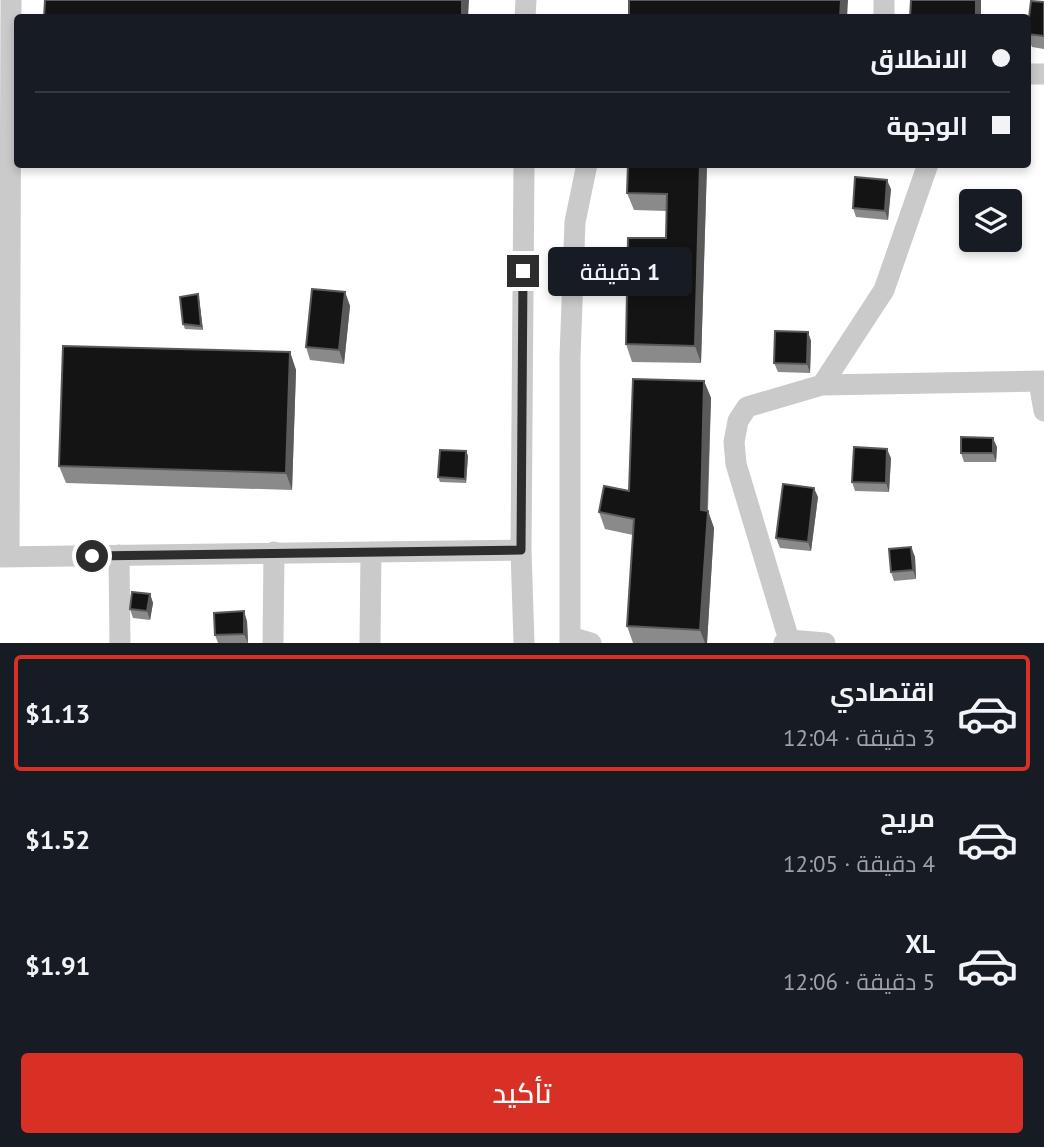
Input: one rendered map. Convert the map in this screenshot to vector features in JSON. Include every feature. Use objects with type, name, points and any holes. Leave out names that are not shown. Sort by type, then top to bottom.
[{"type":"street","points":[[11,0],[4,557],[521,550]]},
{"type":"street","points":[[524,168],[521,550],[524,643]]},
{"type":"street","points":[[586,168],[575,222],[570,357],[570,640],[591,643]]},
{"type":"street","points":[[822,385],[884,290],[927,168]]},
{"type":"street","points":[[825,643],[787,642],[736,464],[734,442],[737,421],[747,407],[822,385],[1042,382],[1044,411]]},
{"type":"street","points":[[273,643],[274,552]]},
{"type":"street","points":[[370,643],[371,552]]},
{"type":"street","points":[[119,555],[120,643]]},
{"type":"building","points":[[45,0],[462,0],[462,14],[44,14]]},
{"type":"building","points":[[629,0],[841,0],[840,14],[629,14]]},
{"type":"building","points":[[911,0],[976,0],[976,14],[910,14]]},
{"type":"building","points":[[1031,1],[1044,2],[1044,36],[1031,34]]},
{"type":"building","points":[[628,168],[700,168],[695,346],[626,344],[628,238],[666,238],[667,194],[627,193]]},
{"type":"building","points":[[855,177],[887,180],[885,211],[853,208]]},
{"type":"building","points":[[312,289],[345,292],[339,350],[306,347]]},
{"type":"building","points":[[198,294],[201,326],[183,324],[180,297]]},
{"type":"building","points":[[775,331],[808,332],[807,364],[774,363]]},
{"type":"building","points":[[63,346],[290,352],[286,473],[59,466]]},
{"type":"building","points":[[633,379],[704,381],[701,510],[708,511],[700,630],[627,626],[634,519],[599,512],[604,486],[629,491]]},
{"type":"building","points":[[961,437],[993,438],[993,453],[961,453]]},
{"type":"building","points":[[854,447],[887,449],[886,483],[852,482]]},
{"type":"building","points":[[440,450],[466,451],[465,479],[438,477]]},
{"type":"building","points":[[783,484],[814,488],[808,542],[776,538]]},
{"type":"building","points":[[911,547],[913,570],[891,572],[889,549]]},
{"type":"building","points":[[132,592],[150,594],[147,611],[130,609]]},
{"type":"building","points":[[244,611],[244,634],[215,635],[214,613]]},
{"type":"route","points":[[92,556],[521,550],[523,271]]}]
